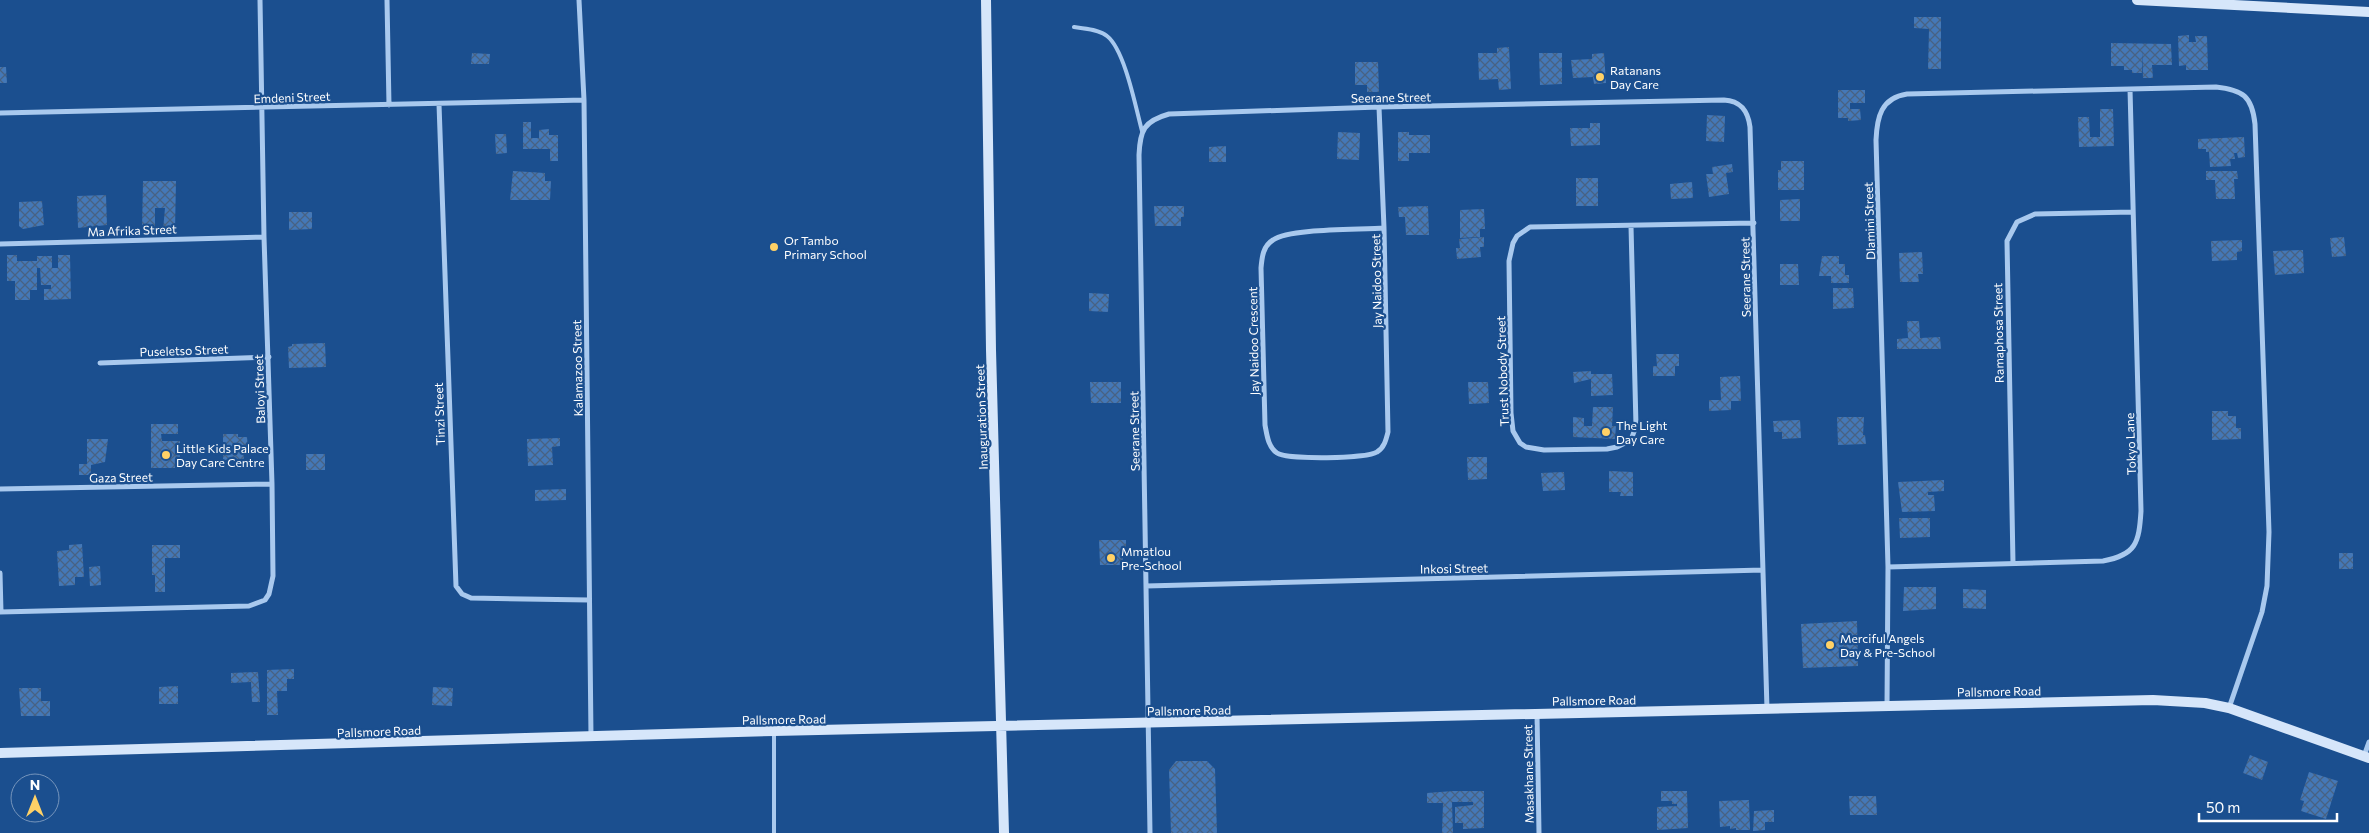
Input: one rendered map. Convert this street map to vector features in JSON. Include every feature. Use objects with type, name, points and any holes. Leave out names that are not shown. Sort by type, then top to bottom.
[{"type":"street","name":"Baloyi Street","points":[[0,612],[236,607],[259,604],[269,594],[273,576],[272,484],[264,237],[260,0]]},
{"type":"street","points":[[387,0],[389,105]]},
{"type":"street","name":"Kalamazoo Street","points":[[579,0],[584,100],[592,736]]},
{"type":"street","name":"Inauguration Street","points":[[986,0],[991,350],[1004,833]]},
{"type":"street","points":[[2137,0],[2369,12]]},
{"type":"street","name":"Dlamini Street","points":[[1887,706],[1888,567],[1876,140],[1880,111],[1890,100],[1907,94],[2216,87],[2233,90],[2246,96],[2256,124],[2268,551],[2267,586],[2262,612],[2229,708]]},
{"type":"street","name":"Tokyo Lane","points":[[1888,567],[2103,562],[2127,554],[2135,546],[2139,537],[2141,511],[2130,89]]},
{"type":"street","name":"Emdeni Street","points":[[0,113],[584,100]]},
{"type":"street","name":"Seerane Street","points":[[1150,833],[1139,155],[1142,131],[1147,124],[1158,117],[1170,114],[1379,107],[1724,100],[1736,102],[1745,110],[1749,120],[1754,223],[1767,709]]},
{"type":"street","name":"Tinzi Street","points":[[439,104],[456,586],[462,594],[471,598],[589,600]]},
{"type":"street","name":"Jay Naidoo Street","points":[[1377,452],[1386,441],[1389,422],[1379,107]]},
{"type":"street","name":"Ramaphosa Street","points":[[2013,563],[2007,241],[2018,222],[2035,214],[2133,212]]},
{"type":"street","name":"Trust Nobody Street","points":[[1632,226],[1636,426],[1633,436],[1625,444],[1607,449],[1544,450],[1526,447],[1516,438],[1510,413],[1509,261],[1513,243],[1524,230],[1539,226],[1754,223]]},
{"type":"street","name":"Jay Naidoo Crescent","points":[[1377,452],[1365,456],[1297,458],[1280,454],[1271,447],[1265,425],[1261,268],[1262,258],[1268,243],[1284,235],[1384,228]]},
{"type":"street","name":"Ma Afrika Street","points":[[0,244],[264,237]]},
{"type":"street","name":"Puseletso Street","points":[[100,363],[269,357]]},
{"type":"street","name":"Gaza Street","points":[[0,489],[272,484]]},
{"type":"street","name":"Inkosi Street","points":[[1146,586],[1763,570]]},
{"type":"street","points":[[0,573],[0,612]]},
{"type":"street","name":"Pallsmore Road","points":[[0,753],[774,731],[2153,700],[2204,703],[2229,708],[2366,757]]},
{"type":"street","name":"Masakhane Street","points":[[1537,714],[1539,833]]},
{"type":"street","points":[[2366,757],[2369,742]]},
{"type":"lane","points":[[1074,27],[1097,31],[1108,36],[1114,45],[1125,66],[1142,131]]},
{"type":"lane","points":[[774,731],[774,833]]},
{"type":"building","points":[[1914,17],[1941,17],[1941,69],[1928,69],[1929,29],[1914,28]]},
{"type":"building","points":[[2189,35],[2189,42],[2196,42],[2195,36],[2207,36],[2208,70],[2186,70],[2186,65],[2179,66],[2178,36]]},
{"type":"building","points":[[2111,43],[2171,44],[2172,65],[2152,65],[2153,78],[2143,78],[2142,49],[2142,73],[2132,73],[2132,70],[2124,70],[2124,66],[2111,66]]},
{"type":"building","points":[[1509,47],[1511,89],[1499,90],[1498,79],[1479,80],[1478,53],[1497,53],[1497,48]]},
{"type":"building","points":[[472,53],[490,54],[489,64],[471,64]]},
{"type":"building","points":[[1539,53],[1562,53],[1562,84],[1540,85]]},
{"type":"building","points":[[1604,53],[1606,83],[1594,84],[1593,77],[1573,78],[1571,60],[1592,59],[1592,54]]},
{"type":"building","points":[[1355,62],[1378,62],[1379,92],[1367,92],[1367,85],[1355,85]]},
{"type":"building","points":[[0,67],[6,67],[7,83],[0,83]]},
{"type":"building","points":[[1838,90],[1865,90],[1865,103],[1850,103],[1850,109],[1860,109],[1861,120],[1848,121],[1848,118],[1838,118]]},
{"type":"building","points":[[2100,109],[2113,109],[2114,146],[2079,147],[2078,117],[2089,117],[2090,137],[2100,137]]},
{"type":"building","points":[[1707,115],[1725,116],[1724,142],[1706,141]]},
{"type":"building","points":[[523,122],[531,122],[531,138],[539,138],[539,130],[549,129],[549,135],[558,135],[558,161],[550,161],[550,149],[523,149]]},
{"type":"building","points":[[1590,123],[1600,123],[1600,145],[1571,146],[1570,128],[1590,128]]},
{"type":"building","points":[[1338,132],[1360,133],[1359,160],[1337,159]]},
{"type":"building","points":[[1398,132],[1409,132],[1409,135],[1430,135],[1430,153],[1409,153],[1409,161],[1398,161]]},
{"type":"building","points":[[495,134],[506,134],[507,153],[496,154]]},
{"type":"building","points":[[2244,137],[2245,157],[2238,158],[2237,153],[2234,153],[2235,159],[2230,159],[2231,166],[2210,167],[2209,152],[2206,152],[2206,149],[2198,149],[2198,139]]},
{"type":"building","points":[[1226,146],[1226,162],[1209,162],[1209,147]]},
{"type":"building","points":[[1781,161],[1804,161],[1804,190],[1778,190],[1778,170],[1781,170]]},
{"type":"building","points":[[1732,164],[1733,172],[1726,173],[1729,194],[1709,197],[1706,174],[1713,174],[1712,167]]},
{"type":"building","points":[[513,171],[545,173],[545,181],[551,181],[550,200],[510,200]]},
{"type":"building","points":[[2206,171],[2237,171],[2238,179],[2234,179],[2235,199],[2216,199],[2215,180],[2206,180]]},
{"type":"building","points":[[1576,178],[1598,178],[1598,206],[1576,206]]},
{"type":"building","points":[[143,181],[176,181],[175,230],[163,230],[165,208],[155,208],[155,229],[142,229]]},
{"type":"building","points":[[1692,182],[1693,198],[1671,199],[1670,184]]},
{"type":"building","points":[[106,195],[107,225],[78,228],[77,196]]},
{"type":"building","points":[[1800,199],[1800,221],[1780,221],[1780,200]]},
{"type":"building","points":[[42,201],[44,225],[23,229],[19,226],[19,202]]},
{"type":"building","points":[[1154,206],[1184,206],[1184,217],[1181,217],[1181,226],[1155,226]]},
{"type":"building","points":[[1428,206],[1429,235],[1406,235],[1405,217],[1399,217],[1398,207]]},
{"type":"building","points":[[1484,209],[1485,229],[1480,229],[1480,237],[1460,238],[1460,210]]},
{"type":"building","points":[[289,212],[312,212],[312,229],[289,230]]},
{"type":"building","points":[[1484,237],[1484,247],[1480,247],[1481,257],[1457,259],[1456,248],[1460,248],[1459,239]]},
{"type":"building","points":[[2344,237],[2346,256],[2332,257],[2330,238]]},
{"type":"building","points":[[2242,240],[2242,251],[2237,252],[2237,260],[2212,261],[2211,241]]},
{"type":"building","points":[[2303,250],[2304,273],[2275,275],[2273,251]]},
{"type":"building","points":[[1922,252],[1923,274],[1918,274],[1919,282],[1900,282],[1899,253]]},
{"type":"building","points":[[7,255],[17,255],[17,261],[37,261],[37,290],[30,290],[30,300],[15,300],[15,281],[7,281]]},
{"type":"building","points":[[58,255],[70,255],[71,299],[44,300],[44,289],[51,289],[51,285],[41,285],[40,268],[37,268],[37,256],[52,256],[52,268],[58,268]]},
{"type":"building","points":[[1822,256],[1839,256],[1839,264],[1845,264],[1845,275],[1849,275],[1849,283],[1831,283],[1831,276],[1819,276]]},
{"type":"building","points":[[1780,264],[1798,264],[1799,285],[1780,285]]},
{"type":"building","points":[[1833,288],[1853,288],[1854,308],[1833,309]]},
{"type":"building","points":[[1089,293],[1109,294],[1108,312],[1089,311]]},
{"type":"building","points":[[1907,321],[1919,321],[1920,338],[1940,337],[1941,349],[1897,349],[1897,339],[1908,338]]},
{"type":"building","points":[[325,343],[326,367],[289,368],[288,347],[292,346],[292,344]]},
{"type":"building","points":[[1656,354],[1679,354],[1679,366],[1675,366],[1675,376],[1653,376],[1653,366],[1657,366]]},
{"type":"building","points":[[1591,371],[1591,374],[1612,374],[1613,395],[1591,396],[1591,379],[1574,383],[1573,372]]},
{"type":"building","points":[[1740,376],[1741,401],[1731,401],[1731,410],[1709,411],[1709,400],[1721,400],[1720,377]]},
{"type":"building","points":[[1090,382],[1121,382],[1121,403],[1091,403]]},
{"type":"building","points":[[1468,382],[1488,382],[1489,403],[1469,404]]},
{"type":"building","points":[[1593,407],[1613,407],[1612,426],[1616,426],[1615,439],[1573,437],[1573,417],[1584,418],[1584,426],[1592,426]]},
{"type":"building","points":[[2212,411],[2228,411],[2228,416],[2236,416],[2236,428],[2241,428],[2241,439],[2212,440]]},
{"type":"building","points":[[1837,417],[1864,417],[1863,435],[1865,435],[1866,444],[1838,445]]},
{"type":"building","points":[[1800,420],[1801,438],[1782,439],[1782,432],[1774,432],[1773,421]]},
{"type":"building","name":"Little Kids Palace Day Care Centre","points":[[151,424],[178,424],[178,434],[161,434],[162,441],[180,441],[180,468],[151,468]]},
{"type":"building","points":[[223,434],[238,434],[238,437],[247,437],[248,449],[243,449],[244,459],[223,460]]},
{"type":"building","points":[[560,438],[560,446],[552,447],[553,465],[528,466],[527,439]]},
{"type":"building","points":[[87,439],[108,439],[105,462],[91,465],[91,475],[79,475],[79,464],[87,464]]},
{"type":"building","points":[[306,454],[325,454],[325,470],[306,470]]},
{"type":"building","points":[[1467,457],[1487,457],[1487,479],[1468,480]]},
{"type":"building","points":[[1609,471],[1633,472],[1633,496],[1620,496],[1621,492],[1609,492]]},
{"type":"building","points":[[1564,472],[1565,490],[1543,491],[1541,473]]},
{"type":"building","points":[[1944,480],[1944,491],[1928,492],[1928,495],[1934,495],[1935,511],[1902,512],[1898,482]]},
{"type":"building","points":[[566,489],[566,500],[535,501],[535,490]]},
{"type":"building","points":[[1899,518],[1930,518],[1930,537],[1900,538]]},
{"type":"building","name":"Mmatlou Pre-School","points":[[1099,540],[1126,540],[1126,550],[1123,550],[1123,565],[1100,565]]},
{"type":"building","points":[[82,544],[84,577],[75,577],[75,585],[59,586],[57,551],[69,550],[69,545]]},
{"type":"building","points":[[152,545],[180,545],[180,558],[165,558],[165,592],[155,592],[155,575],[152,575]]},
{"type":"building","points":[[2339,553],[2353,553],[2353,569],[2339,569]]},
{"type":"building","points":[[100,566],[101,585],[90,586],[89,567]]},
{"type":"building","points":[[1904,587],[1936,587],[1936,609],[1903,611]]},
{"type":"building","points":[[1963,589],[1986,590],[1986,609],[1963,608]]},
{"type":"building","name":"Merciful Angels Day & Pre-School","points":[[1857,621],[1858,666],[1803,668],[1801,624]]},
{"type":"building","points":[[294,669],[294,679],[287,679],[287,691],[277,691],[278,715],[267,715],[267,670]]},
{"type":"building","points":[[258,672],[260,702],[252,702],[251,682],[231,683],[231,673]]},
{"type":"building","points":[[178,686],[178,704],[159,704],[159,687]]},
{"type":"building","points":[[433,687],[453,688],[452,706],[432,705]]},
{"type":"building","points":[[19,688],[41,688],[41,701],[50,701],[50,716],[21,716]]},
{"type":"building","points":[[2250,755],[2268,762],[2262,780],[2243,773]]},
{"type":"building","points":[[1176,761],[1207,761],[1215,769],[1217,833],[1171,833],[1169,770]]},
{"type":"building","points":[[2309,772],[2338,781],[2326,819],[2301,811],[2304,801],[2300,800]]},
{"type":"building","points":[[1484,791],[1484,828],[1463,829],[1463,823],[1455,823],[1455,807],[1473,805],[1473,802],[1452,802],[1453,833],[1442,833],[1443,803],[1427,803],[1427,793]]},
{"type":"building","points":[[1661,791],[1687,791],[1688,828],[1657,830],[1657,807],[1677,806],[1677,804],[1672,804],[1672,801],[1661,801]]},
{"type":"building","points":[[1849,796],[1876,796],[1877,815],[1850,815]]},
{"type":"building","points":[[1749,800],[1750,830],[1730,829],[1730,826],[1720,827],[1719,801]]},
{"type":"building","points":[[1774,810],[1774,822],[1765,822],[1765,830],[1753,831],[1754,811]]},
{"type":"place","name":"Ratanans Day Care","points":[[1600,77]]},
{"type":"place","name":"Or Tambo Primary School","points":[[774,247]]},
{"type":"place","name":"The Light Day Care","points":[[1606,432]]},
{"type":"place","name":"Little Kids Palace Day Care Centre","points":[[166,455]]},
{"type":"place","name":"Mmatlou Pre-School","points":[[1111,558]]},
{"type":"place","name":"Merciful Angels Day & Pre-School","points":[[1830,645]]}]
